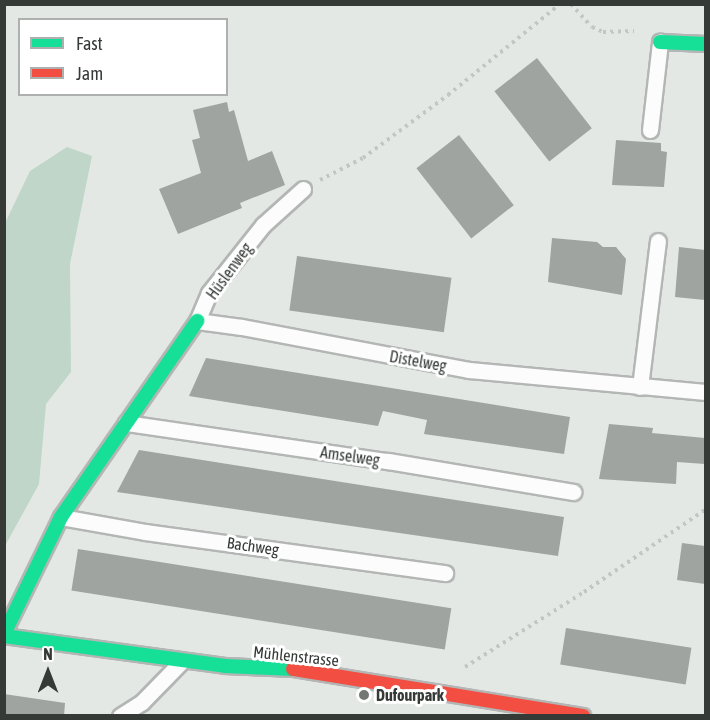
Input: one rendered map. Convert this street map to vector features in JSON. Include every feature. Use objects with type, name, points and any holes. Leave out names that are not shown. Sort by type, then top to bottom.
[{"type":"street","points":[[660,42],[705,44]]},
{"type":"street","name":"Hüslenweg","points":[[4,635],[61,517],[197,321]]},
{"type":"street","name":"Mühlenstrasse","points":[[4,635],[225,666],[281,667],[583,716]]},
{"type":"lane","points":[[650,130],[660,42]]},
{"type":"lane","name":"Hüslenweg","points":[[197,321],[209,293],[263,225],[303,189]]},
{"type":"lane","points":[[640,387],[658,241]]},
{"type":"lane","name":"Distelweg","points":[[197,321],[242,327],[469,370],[705,392]]},
{"type":"lane","name":"Amselweg","points":[[126,423],[573,492]]},
{"type":"lane","name":"Bachweg","points":[[61,517],[145,532],[445,573]]},
{"type":"lane","points":[[120,716],[142,702],[182,661]]},
{"type":"path","points":[[303,189],[363,158],[448,95],[560,4]]},
{"type":"path","points":[[571,4],[592,27],[603,32],[643,31],[660,42]]},
{"type":"path","points":[[463,669],[584,592],[705,509]]},
{"type":"green space","points":[[67,147],[92,156],[70,264],[71,372],[46,404],[39,484],[5,546],[5,223],[30,171]]},
{"type":"building","points":[[537,58],[592,128],[549,161],[494,91]]},
{"type":"building","points":[[227,102],[229,112],[234,110],[248,161],[272,151],[285,185],[240,203],[242,208],[178,234],[159,189],[201,173],[192,140],[200,138],[193,110]]},
{"type":"building","points":[[459,135],[514,205],[471,238],[416,168]]},
{"type":"building","points":[[616,140],[661,143],[661,151],[667,152],[664,187],[612,185]]},
{"type":"building","points":[[552,238],[597,242],[603,247],[616,247],[626,259],[622,295],[548,282]]},
{"type":"building","points":[[679,247],[705,250],[705,300],[675,297]]},
{"type":"building","points":[[297,256],[451,278],[444,332],[289,310]]},
{"type":"building","points":[[206,358],[570,417],[564,454],[424,434],[427,420],[383,411],[378,426],[189,396]]},
{"type":"building","points":[[609,424],[653,428],[652,433],[705,438],[705,464],[677,462],[676,484],[599,479]]},
{"type":"building","points":[[139,450],[564,517],[558,556],[117,492]]},
{"type":"building","points":[[682,543],[705,546],[705,584],[677,580]]},
{"type":"building","points":[[78,549],[451,608],[445,650],[71,590]]},
{"type":"building","points":[[566,628],[691,648],[686,684],[560,665]]},
{"type":"building","points":[[4,694],[65,703],[64,716],[4,716]]},
{"type":"traffic: fast","points":[[660,42],[706,44]]},
{"type":"traffic: fast","points":[[4,634],[61,517],[197,321]]},
{"type":"traffic: fast","points":[[4,636],[225,666],[293,669]]},
{"type":"traffic: jam","points":[[293,669],[583,716]]},
{"type":"place","name":"Dufourpark","points":[[364,695]]}]
